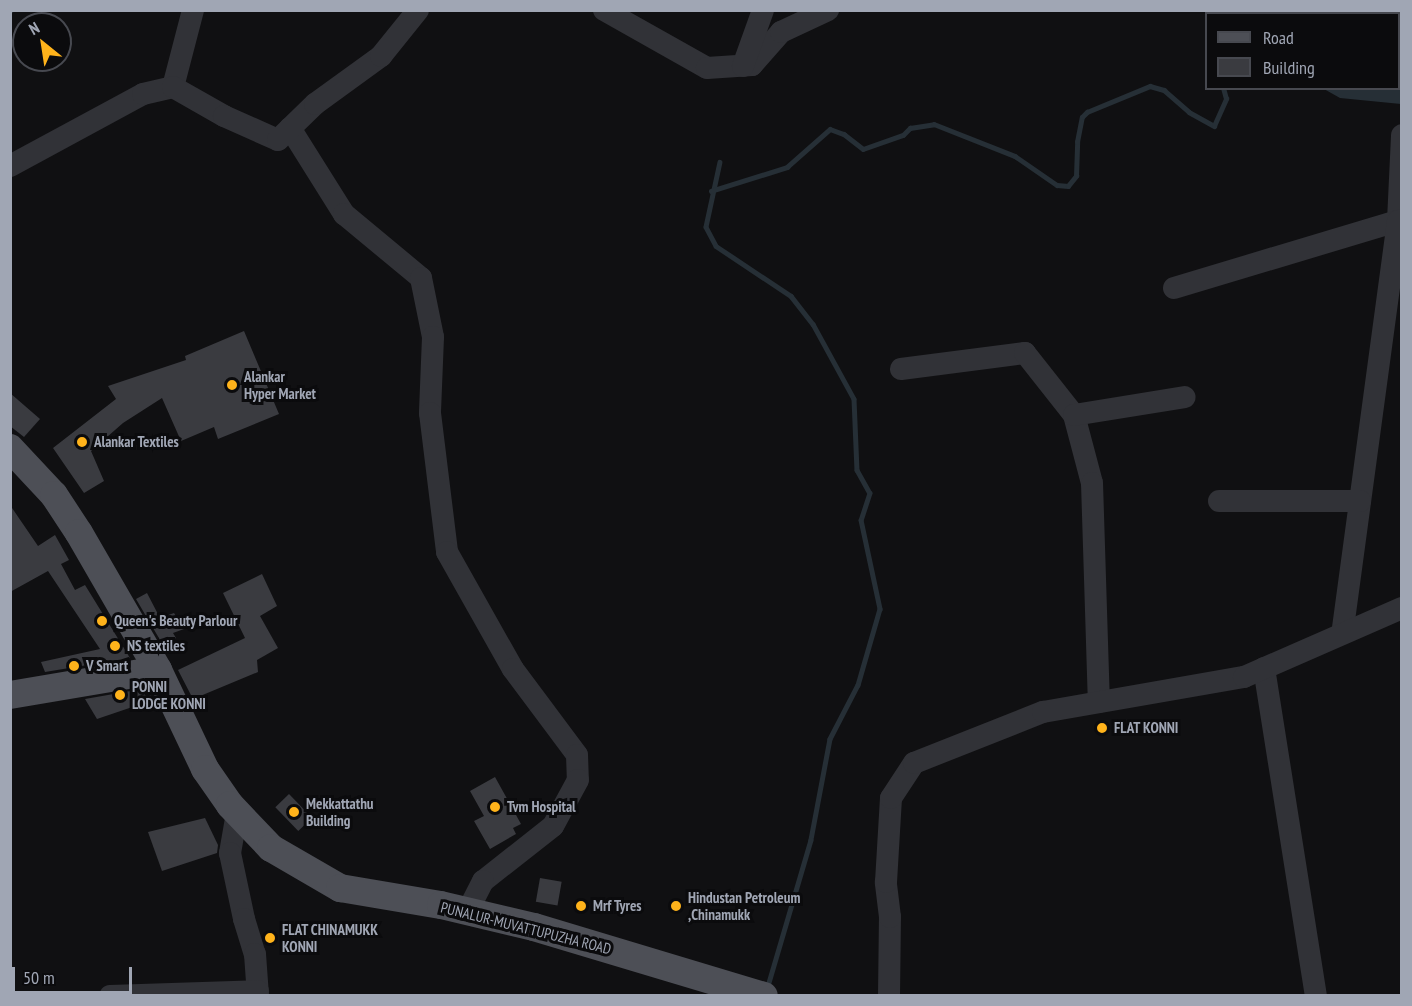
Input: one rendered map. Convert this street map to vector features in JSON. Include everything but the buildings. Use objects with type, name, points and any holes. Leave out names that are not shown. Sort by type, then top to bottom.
[{"type":"main road","name":"PUNALUR-MUVATTUPUZHA ROAD","points":[[10,448],[46,486],[79,533],[158,670],[205,769],[237,813],[271,848],[339,888],[468,911],[704,988],[764,996]]},
{"type":"main road","points":[[10,695],[158,670]]},
{"type":"street","points":[[173,87],[193,10]]},
{"type":"street","points":[[10,166],[143,94],[173,87],[224,116],[278,140],[315,104],[381,56],[418,10]]},
{"type":"street","points":[[604,10],[707,69],[752,65],[781,32],[828,10]]},
{"type":"street","points":[[743,66],[763,10]]},
{"type":"street","points":[[290,128],[344,214],[421,278],[433,338],[430,413],[447,552],[513,669],[577,755],[578,780],[553,826],[483,881],[468,911]]},
{"type":"street","points":[[1342,633],[1398,221],[1401,135]]},
{"type":"street","points":[[1174,288],[1398,221]]},
{"type":"street","points":[[901,369],[1025,353],[1074,416],[1092,483],[1099,702]]},
{"type":"street","points":[[1074,416],[1185,397]]},
{"type":"street","points":[[1219,501],[1360,501]]},
{"type":"street","points":[[889,996],[891,917],[886,882],[891,798],[914,763],[1042,712],[1244,677],[1401,608]]},
{"type":"street","points":[[1264,668],[1316,996]]},
{"type":"street","points":[[110,996],[258,993],[255,954],[244,920],[230,853],[237,813]]},
{"type":"shaded area","points":[[1220,11],[1401,11],[1401,104],[1340,98],[1326,90],[1400,90],[1400,12]]},
{"type":"waterway","points":[[711,191],[787,167],[830,129],[844,134],[863,149],[903,135],[910,128],[934,124],[1015,156],[1057,185],[1068,186],[1076,176],[1077,142],[1082,117],[1087,112],[1150,86],[1164,90],[1189,112],[1214,126],[1226,99],[1224,90]]},
{"type":"waterway","points":[[720,162],[706,227],[716,246],[791,296],[813,324],[854,399],[857,470],[870,493],[861,520],[880,609],[858,685],[830,739],[811,840],[769,983]]},
{"type":"place","name":"Alankar Hyper Market","points":[[232,385]]},
{"type":"place","name":"Alankar Textiles","points":[[82,442]]},
{"type":"place","name":"Queen's Beauty Parlour","points":[[102,621]]},
{"type":"place","name":"NS textiles","points":[[115,646]]},
{"type":"place","name":"V Smart","points":[[74,666]]},
{"type":"place","name":"PONNI LODGE KONNI","points":[[120,695]]},
{"type":"place","name":"FLAT KONNI","points":[[1102,728]]},
{"type":"place","name":"Tvm Hospital","points":[[495,807]]},
{"type":"place","name":"Mekkattathu Building","points":[[294,812]]},
{"type":"place","name":"Mrf Tyres","points":[[581,906]]},
{"type":"place","name":"Hindustan Petroleum ,Chinamukk","points":[[676,906]]},
{"type":"place","name":"FLAT CHINAMUKK KONNI","points":[[270,938]]}]
